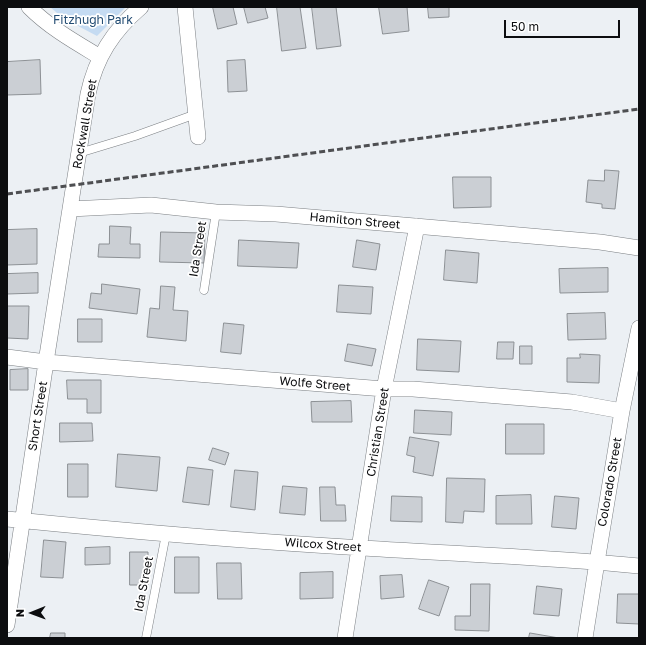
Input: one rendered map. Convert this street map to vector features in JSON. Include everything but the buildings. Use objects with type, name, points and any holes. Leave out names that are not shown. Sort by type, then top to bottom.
[{"type":"street","points":[[29,7],[52,28],[100,57]]},
{"type":"street","name":"Rockwall Street","points":[[70,208],[88,94],[95,70],[100,57],[120,27],[141,7]]},
{"type":"street","points":[[185,7],[198,137]]},
{"type":"street","name":"Hamilton Street","points":[[70,208],[151,204],[216,212],[276,214],[600,242],[639,248]]},
{"type":"street","name":"Short Street","points":[[7,625],[14,520],[46,362],[70,208]]},
{"type":"street","name":"Christian Street","points":[[345,638],[384,389],[417,226]]},
{"type":"street","name":"Colorado Street","points":[[585,638],[622,411],[639,328]]},
{"type":"street","name":"Wolfe Street","points":[[7,356],[46,362],[384,389],[413,389],[572,402],[622,411]]},
{"type":"street","name":"Wilcox Street","points":[[14,520],[166,534],[639,566]]},
{"type":"lane","points":[[79,153],[135,136],[196,114]]},
{"type":"lane","name":"Ida Street","points":[[204,290],[216,212]]},
{"type":"lane","name":"Ida Street","points":[[146,638],[166,534]]},
{"type":"green space","name":"Fitzhugh Park","points":[[50,7],[126,7],[97,36],[63,18]]},
{"type":"railway","points":[[7,194],[639,109]]}]
